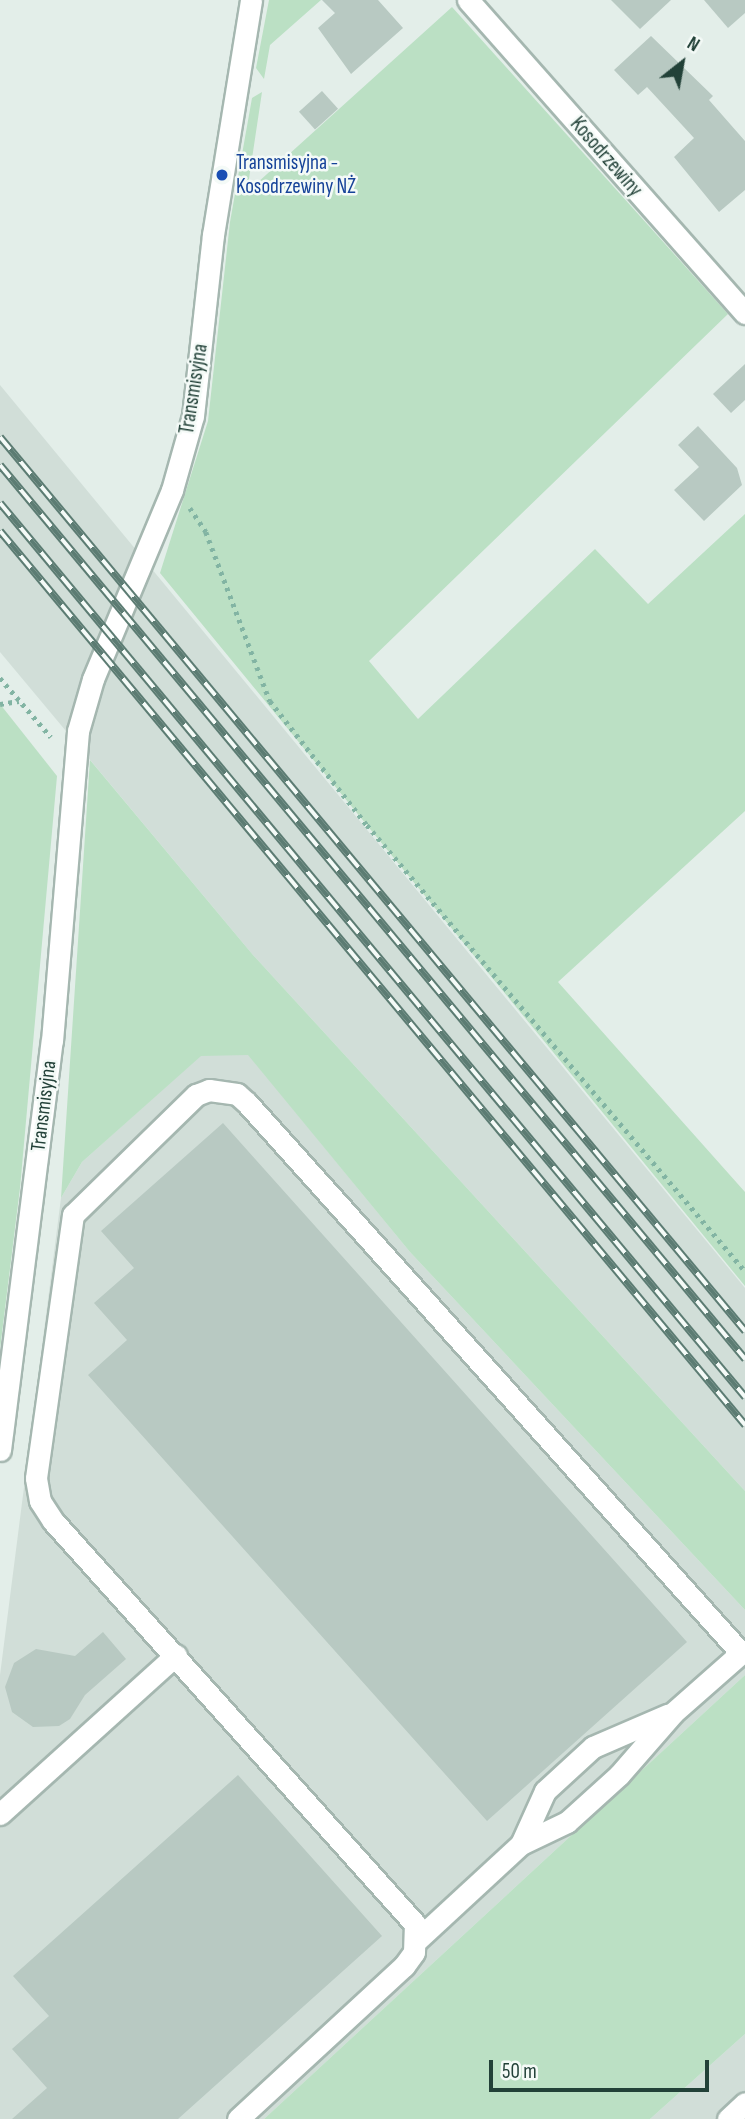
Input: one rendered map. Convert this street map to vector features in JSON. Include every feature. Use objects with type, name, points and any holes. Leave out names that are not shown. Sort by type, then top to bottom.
[{"type":"street","name":"Transmisyjna","points":[[0,1450],[52,1041],[73,761],[93,679],[172,490],[193,416],[213,235],[251,0]]},
{"type":"street","name":"Kosodrzewiny","points":[[468,0],[745,313]]},
{"type":"street","points":[[238,2119],[404,1966],[416,1940],[521,1844],[567,1822],[619,1775],[673,1713],[741,1653],[247,1103],[223,1089],[196,1095],[73,1215],[36,1478],[40,1501],[53,1521],[410,1912],[416,1940]]},
{"type":"street","points":[[0,1814],[176,1655]]},
{"type":"street","points":[[521,1844],[545,1791],[593,1747],[673,1713]]},
{"type":"street","points":[[728,2119],[745,2103]]},
{"type":"path","points":[[172,490],[206,532],[270,701],[367,825],[745,1271]]},
{"type":"path","points":[[0,678],[73,761]]},
{"type":"path","points":[[0,704],[19,701]]},
{"type":"shaded area","points":[[0,385],[745,1288],[745,1491],[253,955],[0,652]]},
{"type":"shaded area","points":[[248,1054],[410,1252],[745,1610],[745,1675],[264,2119],[0,2119],[0,1675],[61,1198],[82,1162],[201,1055]]},
{"type":"shaded area","points":[[745,2034],[745,2119],[650,2119]]},
{"type":"green space","points":[[269,0],[321,0],[270,45],[264,79],[256,68]]},
{"type":"green space","points":[[452,7],[728,314],[369,661],[418,719],[595,549],[648,604],[745,514],[745,811],[558,982],[745,1192],[745,1286],[160,573],[208,421],[230,222],[252,98],[262,92],[247,192]]},
{"type":"green space","points":[[0,704],[57,776],[20,1188],[0,1349]]},
{"type":"green space","points":[[90,760],[253,955],[745,1491],[745,1610],[410,1252],[248,1055],[201,1056],[82,1162],[61,1198]]},
{"type":"green space","points":[[745,1675],[745,2034],[650,2119],[264,2119]]},
{"type":"building","points":[[322,0],[378,0],[403,28],[351,74],[318,28],[335,13]]},
{"type":"building","points":[[611,0],[671,0],[640,29]]},
{"type":"building","points":[[704,0],[745,0],[745,13],[728,28]]},
{"type":"building","points":[[651,36],[713,96],[709,100],[745,141],[745,190],[719,212],[674,157],[694,138],[647,87],[638,95],[614,70]]},
{"type":"building","points":[[322,91],[338,109],[315,130],[299,112]]},
{"type":"building","points":[[745,364],[745,400],[731,413],[713,394]]},
{"type":"building","points":[[698,426],[737,468],[742,485],[704,521],[674,490],[699,467],[678,445]]},
{"type":"building","points":[[223,1123],[687,1642],[487,1821],[88,1375],[127,1340],[94,1303],[134,1268],[101,1231]]},
{"type":"building","points":[[103,1632],[126,1659],[85,1695],[70,1719],[59,1726],[33,1727],[12,1712],[5,1687],[14,1663],[36,1649],[75,1656]]},
{"type":"building","points":[[238,1775],[382,1936],[178,2119],[12,2119],[47,2088],[12,2049],[49,2016],[13,1976]]},
{"type":"railway","points":[[0,437],[745,1331]]},
{"type":"railway","points":[[0,465],[745,1359]]},
{"type":"railway","points":[[0,503],[745,1397]]},
{"type":"railway","points":[[0,531],[745,1425]]},
{"type":"place","name":"Transmisyjna - Kosodrzewiny NŻ","points":[[222,175]]}]
